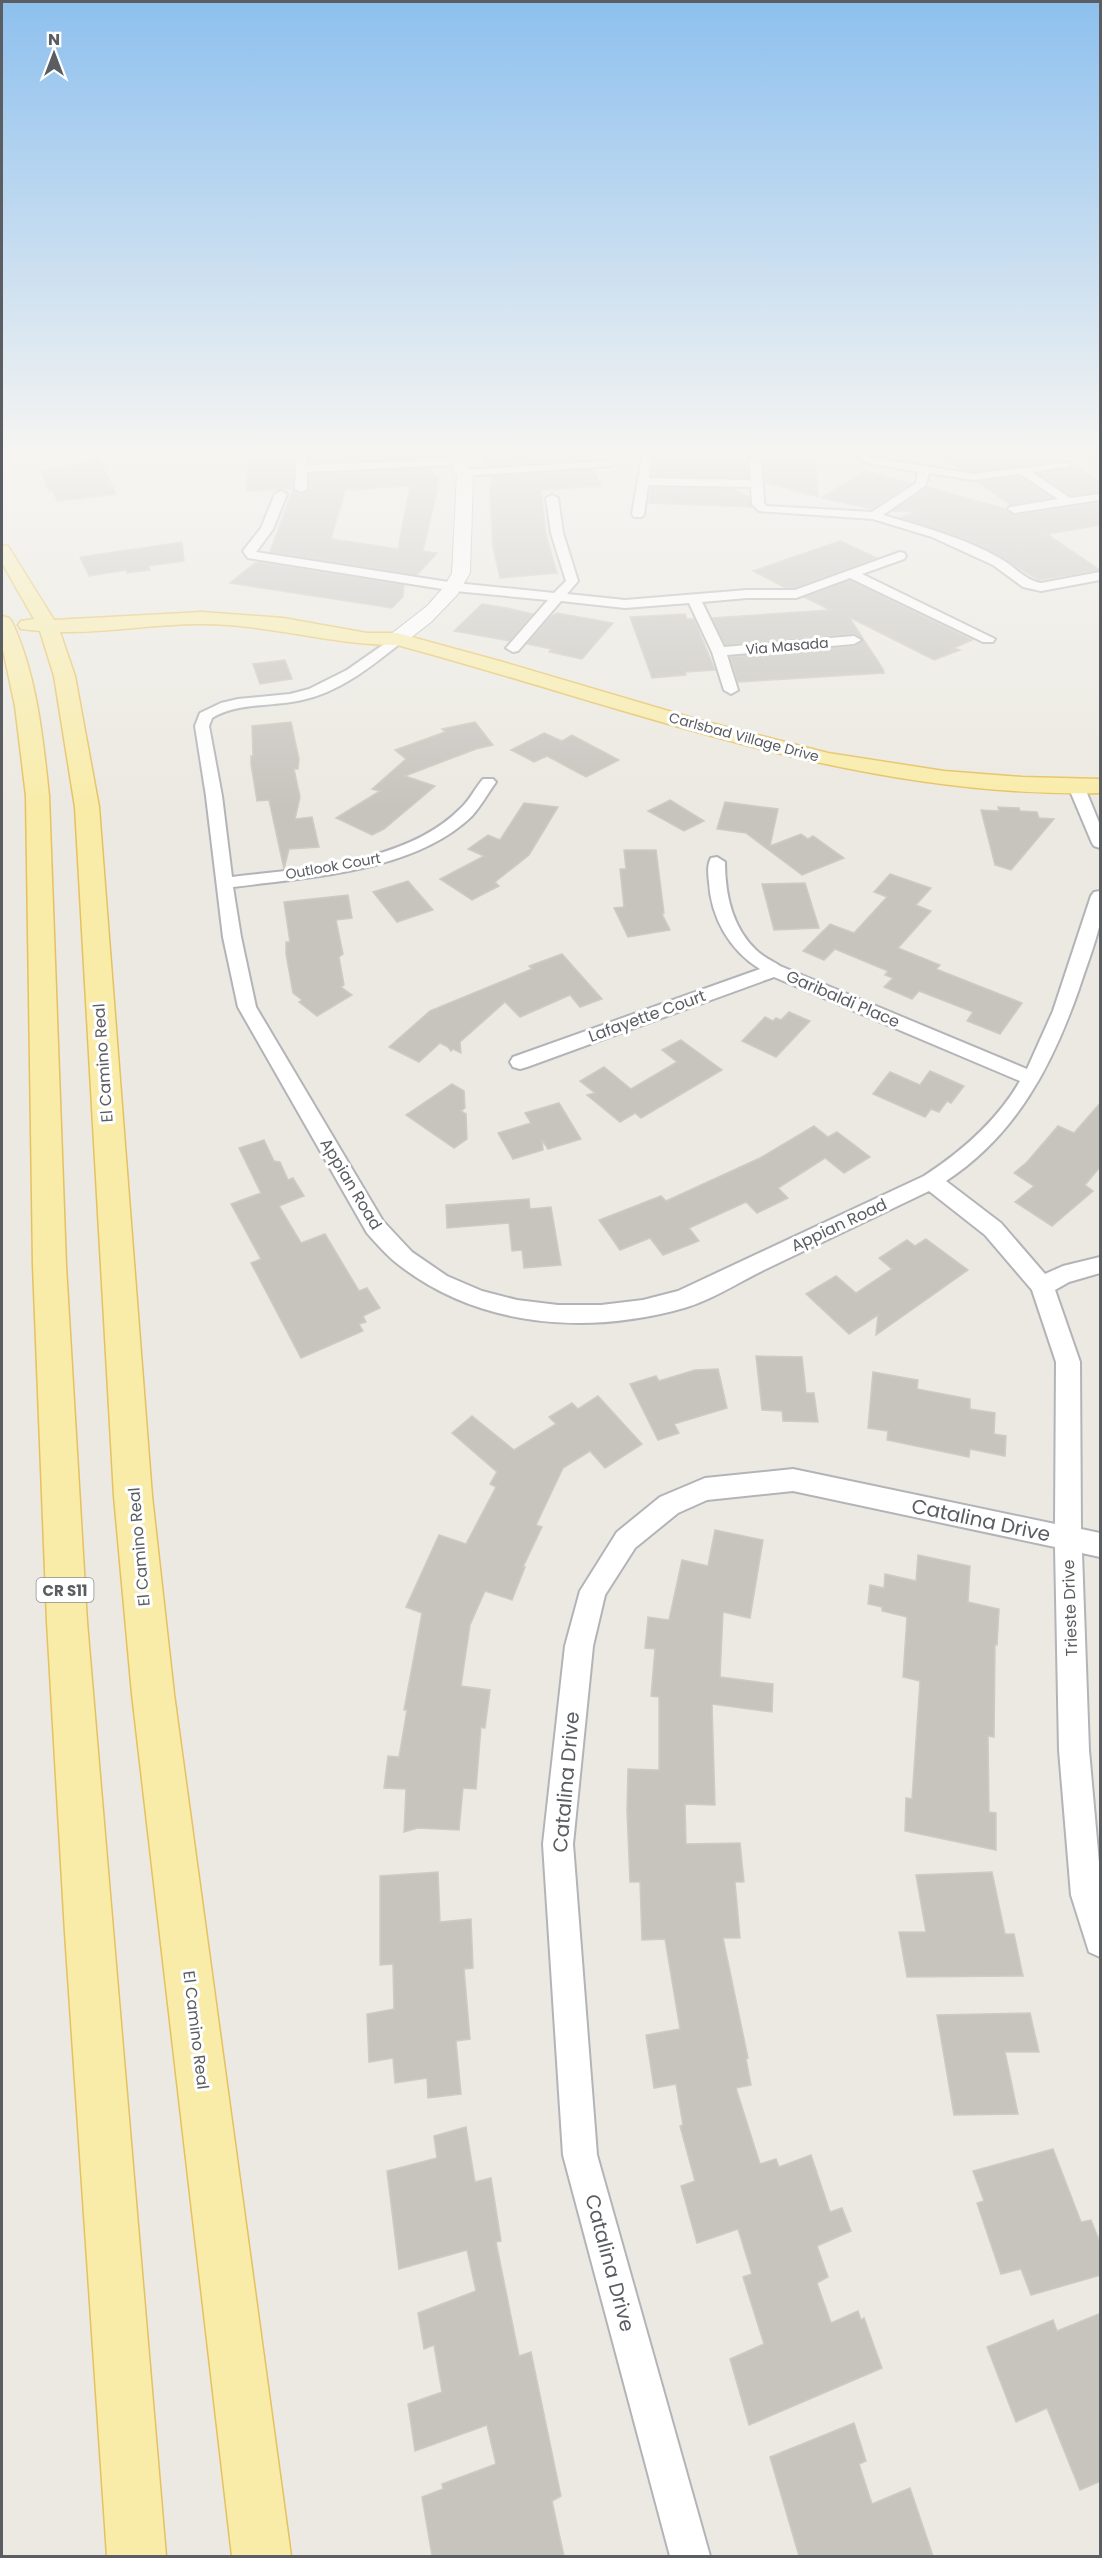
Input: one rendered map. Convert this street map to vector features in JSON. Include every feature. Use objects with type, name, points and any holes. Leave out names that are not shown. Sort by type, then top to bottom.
[{"type":"main road","name":"El Camino Real","points":[[13,569],[45,624],[59,657],[70,703],[87,807],[133,1496],[153,1694],[262,2556]]},
{"type":"main road","name":"Carlsbad Village Drive","points":[[2,625],[70,626],[202,618],[283,624],[367,639],[397,639],[791,752],[916,774],[1101,786]]},
{"type":"main road","name":"CR S11","points":[[2,625],[12,644],[34,747],[39,814],[48,1206],[59,1502],[88,1950],[101,2081],[137,2556]]},
{"type":"street","points":[[341,569],[455,587],[626,604],[747,594],[795,594],[864,569]]},
{"type":"street","points":[[397,639],[410,631],[455,587],[461,569]]},
{"type":"street","points":[[513,648],[573,581],[569,569]]},
{"type":"street","points":[[1007,569],[1028,584],[1050,586],[1101,576]]},
{"type":"street","points":[[851,574],[988,639]]},
{"type":"street","points":[[694,599],[719,652],[731,690]]},
{"type":"street","name":"Appian Road","points":[[397,639],[353,672],[314,692],[226,707],[205,716],[202,726],[224,884],[240,982],[247,1007],[375,1227],[389,1245],[448,1289],[486,1303],[531,1313],[587,1315],[656,1307],[683,1299],[931,1181],[957,1165],[1007,1115],[1031,1078],[1048,1045],[1101,896]]},
{"type":"street","name":"Via Masada","points":[[719,652],[854,640]]},
{"type":"street","name":"Outlook Court","points":[[224,884],[374,861],[385,857],[428,840],[465,814],[488,782]]},
{"type":"street","points":[[1076,786],[1101,843]]},
{"type":"street","name":"Garibaldi Place","points":[[717,862],[716,884],[728,924],[749,953],[774,969],[1031,1078]]},
{"type":"street","name":"Lafayette Court","points":[[520,1062],[774,969]]},
{"type":"street","name":"Trieste Drive","points":[[931,1181],[993,1229],[1042,1286],[1068,1362],[1068,1538],[1074,1750],[1087,1895],[1101,1941]]},
{"type":"street","points":[[1042,1286],[1063,1275],[1101,1265]]},
{"type":"street","name":"Catalina Drive","points":[[690,2556],[580,2155],[558,1844],[579,1646],[593,1591],[626,1540],[669,1505],[705,1489],[793,1480],[1101,1545]]},
{"type":"building","points":[[86,569],[150,570],[127,573],[126,570],[89,576]]},
{"type":"building","points":[[247,569],[303,569],[404,585],[403,597],[392,608],[230,583]]},
{"type":"building","points":[[381,569],[422,569],[417,575]]},
{"type":"building","points":[[498,569],[556,569],[557,573],[500,578]]},
{"type":"building","points":[[846,569],[795,588],[786,588],[753,571]]},
{"type":"building","points":[[1020,569],[1100,570],[1039,580]]},
{"type":"building","points":[[850,580],[972,640],[954,648],[960,650],[934,660],[849,617],[883,669],[884,673],[738,682],[730,657],[854,646],[863,639],[854,634],[725,645],[712,618],[830,610],[804,597]]},
{"type":"building","points":[[482,604],[533,614],[510,641],[454,631]]},
{"type":"building","points":[[557,613],[613,623],[582,659],[549,652],[551,649],[527,644],[550,617]]},
{"type":"building","points":[[685,614],[687,619],[694,619],[715,670],[652,678],[630,617]]},
{"type":"building","points":[[285,660],[292,679],[260,684],[253,664]]},
{"type":"building","points":[[291,722],[299,759],[298,769],[294,769],[300,797],[295,819],[312,817],[319,847],[289,849],[284,869],[269,800],[257,801],[251,764],[252,726]]},
{"type":"building","points":[[475,722],[493,745],[476,749],[405,776],[435,786],[384,829],[372,835],[336,818],[380,791],[372,789],[406,759],[395,750],[445,732],[442,729]]},
{"type":"building","points":[[544,733],[562,741],[572,735],[619,760],[586,777],[547,756],[534,762],[511,750]]},
{"type":"building","points":[[670,800],[704,821],[684,831],[648,811]]},
{"type":"building","points":[[725,802],[778,809],[770,846],[801,834],[808,839],[813,836],[844,858],[802,875],[746,833],[717,829]]},
{"type":"building","points":[[524,803],[558,807],[529,855],[495,882],[499,886],[472,900],[440,879],[484,856],[468,849],[488,835],[500,840]]},
{"type":"building","points":[[998,807],[1019,808],[1020,811],[1037,812],[1039,818],[1054,819],[1011,870],[995,865],[981,810],[999,811]]},
{"type":"building","points":[[624,850],[656,850],[664,913],[662,914],[670,930],[628,937],[614,908],[624,907],[620,869],[626,869]]},
{"type":"building","points":[[890,874],[931,888],[916,905],[931,911],[898,948],[940,965],[936,969],[1022,1003],[1000,1034],[967,1021],[973,1012],[919,991],[912,999],[884,987],[893,978],[885,975],[888,971],[835,949],[824,960],[803,951],[830,924],[854,933],[887,897],[874,892]]},
{"type":"building","points":[[408,881],[433,910],[397,922],[373,892]]},
{"type":"building","points":[[805,883],[819,928],[774,930],[762,884]]},
{"type":"building","points":[[348,895],[352,918],[336,920],[343,954],[339,957],[344,985],[341,987],[352,995],[317,1016],[299,1002],[302,1000],[293,993],[286,954],[286,942],[290,942],[284,902]]},
{"type":"building","points":[[562,954],[602,999],[580,1007],[570,995],[520,1017],[505,1002],[460,1042],[461,1053],[453,1049],[451,1051],[440,1043],[419,1062],[389,1047],[430,1011],[532,969],[529,966]]},
{"type":"building","points":[[789,1012],[810,1021],[776,1057],[742,1041],[765,1017],[773,1021],[776,1018],[781,1020]]},
{"type":"building","points":[[681,1040],[722,1070],[641,1118],[635,1113],[620,1122],[587,1095],[595,1093],[580,1081],[604,1067],[631,1089],[677,1062],[662,1050]]},
{"type":"building","points":[[930,1071],[964,1086],[951,1103],[947,1101],[939,1112],[931,1109],[925,1117],[873,1094],[890,1072],[920,1085]]},
{"type":"building","points":[[452,1084],[464,1091],[465,1108],[461,1111],[466,1114],[467,1139],[454,1148],[406,1115]]},
{"type":"building","points":[[1101,1102],[1101,1166],[1085,1185],[1093,1191],[1052,1226],[1015,1202],[1034,1186],[1014,1173],[1027,1162],[1058,1126],[1074,1133]]},
{"type":"building","points":[[559,1103],[581,1139],[548,1149],[542,1140],[543,1150],[513,1159],[498,1133],[531,1123],[525,1113]]},
{"type":"building","points":[[814,1126],[828,1137],[837,1132],[870,1157],[844,1173],[825,1158],[778,1188],[788,1198],[757,1213],[746,1202],[689,1228],[699,1241],[663,1255],[650,1238],[620,1250],[599,1220],[661,1196],[666,1201],[760,1158]]},
{"type":"building","points":[[264,1140],[274,1161],[280,1162],[288,1180],[293,1178],[304,1196],[279,1206],[301,1243],[325,1234],[359,1291],[367,1288],[380,1308],[363,1316],[366,1322],[359,1324],[363,1331],[301,1358],[251,1263],[261,1259],[231,1204],[261,1193],[239,1148]]},
{"type":"building","points":[[529,1199],[530,1209],[551,1207],[561,1265],[524,1268],[522,1250],[512,1251],[509,1223],[447,1228],[446,1205]]},
{"type":"building","points":[[926,1239],[968,1270],[876,1335],[878,1315],[849,1334],[806,1294],[836,1276],[856,1293],[892,1269],[879,1258],[907,1240],[915,1246]]},
{"type":"building","points":[[756,1356],[802,1357],[806,1393],[814,1393],[818,1422],[783,1421],[782,1411],[762,1410]]},
{"type":"building","points":[[718,1369],[727,1408],[674,1424],[679,1433],[658,1440],[630,1384],[656,1376],[659,1381],[695,1370]]},
{"type":"building","points":[[873,1372],[918,1380],[917,1389],[970,1399],[970,1409],[995,1413],[994,1434],[1006,1436],[1005,1456],[970,1449],[969,1457],[887,1440],[888,1431],[868,1428]]},
{"type":"building","points":[[598,1396],[642,1444],[605,1468],[590,1451],[563,1468],[536,1525],[542,1527],[523,1567],[525,1567],[512,1600],[485,1591],[470,1625],[461,1686],[490,1690],[485,1728],[481,1727],[476,1789],[463,1788],[459,1830],[418,1828],[404,1832],[406,1789],[384,1788],[388,1756],[399,1757],[407,1710],[404,1710],[422,1613],[406,1607],[439,1535],[466,1544],[496,1487],[490,1484],[497,1472],[452,1433],[472,1416],[514,1450],[556,1424],[549,1417],[572,1403],[578,1409]]},
{"type":"building","points":[[715,1530],[763,1540],[750,1618],[723,1612],[720,1677],[773,1684],[772,1712],[712,1704],[715,1805],[685,1804],[686,1844],[740,1843],[744,1882],[735,1882],[740,1938],[723,1938],[748,2058],[746,2059],[751,2085],[736,2088],[760,2164],[776,2159],[779,2167],[811,2155],[830,2212],[842,2208],[851,2231],[817,2246],[828,2277],[817,2283],[831,2323],[858,2311],[861,2320],[864,2318],[882,2368],[749,2425],[730,2359],[764,2344],[743,2277],[752,2274],[738,2229],[697,2243],[681,2186],[695,2181],[680,2126],[683,2125],[676,2084],[654,2088],[646,2035],[680,2029],[665,1939],[642,1940],[640,1882],[630,1882],[627,1810],[628,1769],[659,1770],[659,1697],[651,1696],[655,1649],[645,1648],[648,1617],[669,1620],[682,1560],[708,1566]]},
{"type":"building","points":[[918,1555],[970,1566],[968,1602],[999,1609],[997,1645],[995,1645],[994,1737],[988,1736],[989,1812],[996,1813],[996,1850],[905,1831],[906,1798],[912,1799],[920,1681],[903,1677],[907,1617],[882,1611],[882,1607],[868,1604],[870,1585],[884,1588],[885,1574],[916,1581]]},
{"type":"building","points":[[438,1872],[440,1922],[471,1919],[473,1968],[464,1969],[470,2039],[456,2041],[461,2094],[428,2098],[427,2078],[395,2083],[393,2058],[369,2062],[367,2014],[394,2009],[393,1964],[380,1965],[380,1876]]},
{"type":"building","points":[[992,1872],[1005,1934],[1014,1934],[1023,1976],[907,1977],[899,1932],[926,1932],[916,1875]]},
{"type":"building","points":[[1030,2013],[1039,2052],[1005,2052],[1018,2114],[954,2115],[937,2015]]},
{"type":"building","points":[[466,2127],[475,2182],[491,2178],[501,2241],[496,2242],[519,2356],[531,2352],[561,2496],[552,2501],[564,2556],[432,2556],[422,2497],[443,2489],[442,2484],[496,2464],[487,2425],[415,2451],[408,2404],[442,2392],[434,2345],[424,2349],[418,2313],[476,2291],[467,2250],[399,2269],[387,2171],[437,2158],[434,2136]]},
{"type":"building","points":[[1053,2149],[1081,2222],[1091,2220],[1101,2245],[1101,2275],[1031,2295],[1021,2269],[1001,2274],[977,2203],[984,2201],[973,2171]]},
{"type":"building","points":[[1101,2313],[1101,2481],[1080,2490],[1047,2408],[1016,2422],[987,2347],[1053,2320],[1057,2331]]},
{"type":"building","points":[[854,2423],[866,2461],[859,2464],[872,2504],[910,2488],[933,2556],[799,2556],[770,2457]]}]
